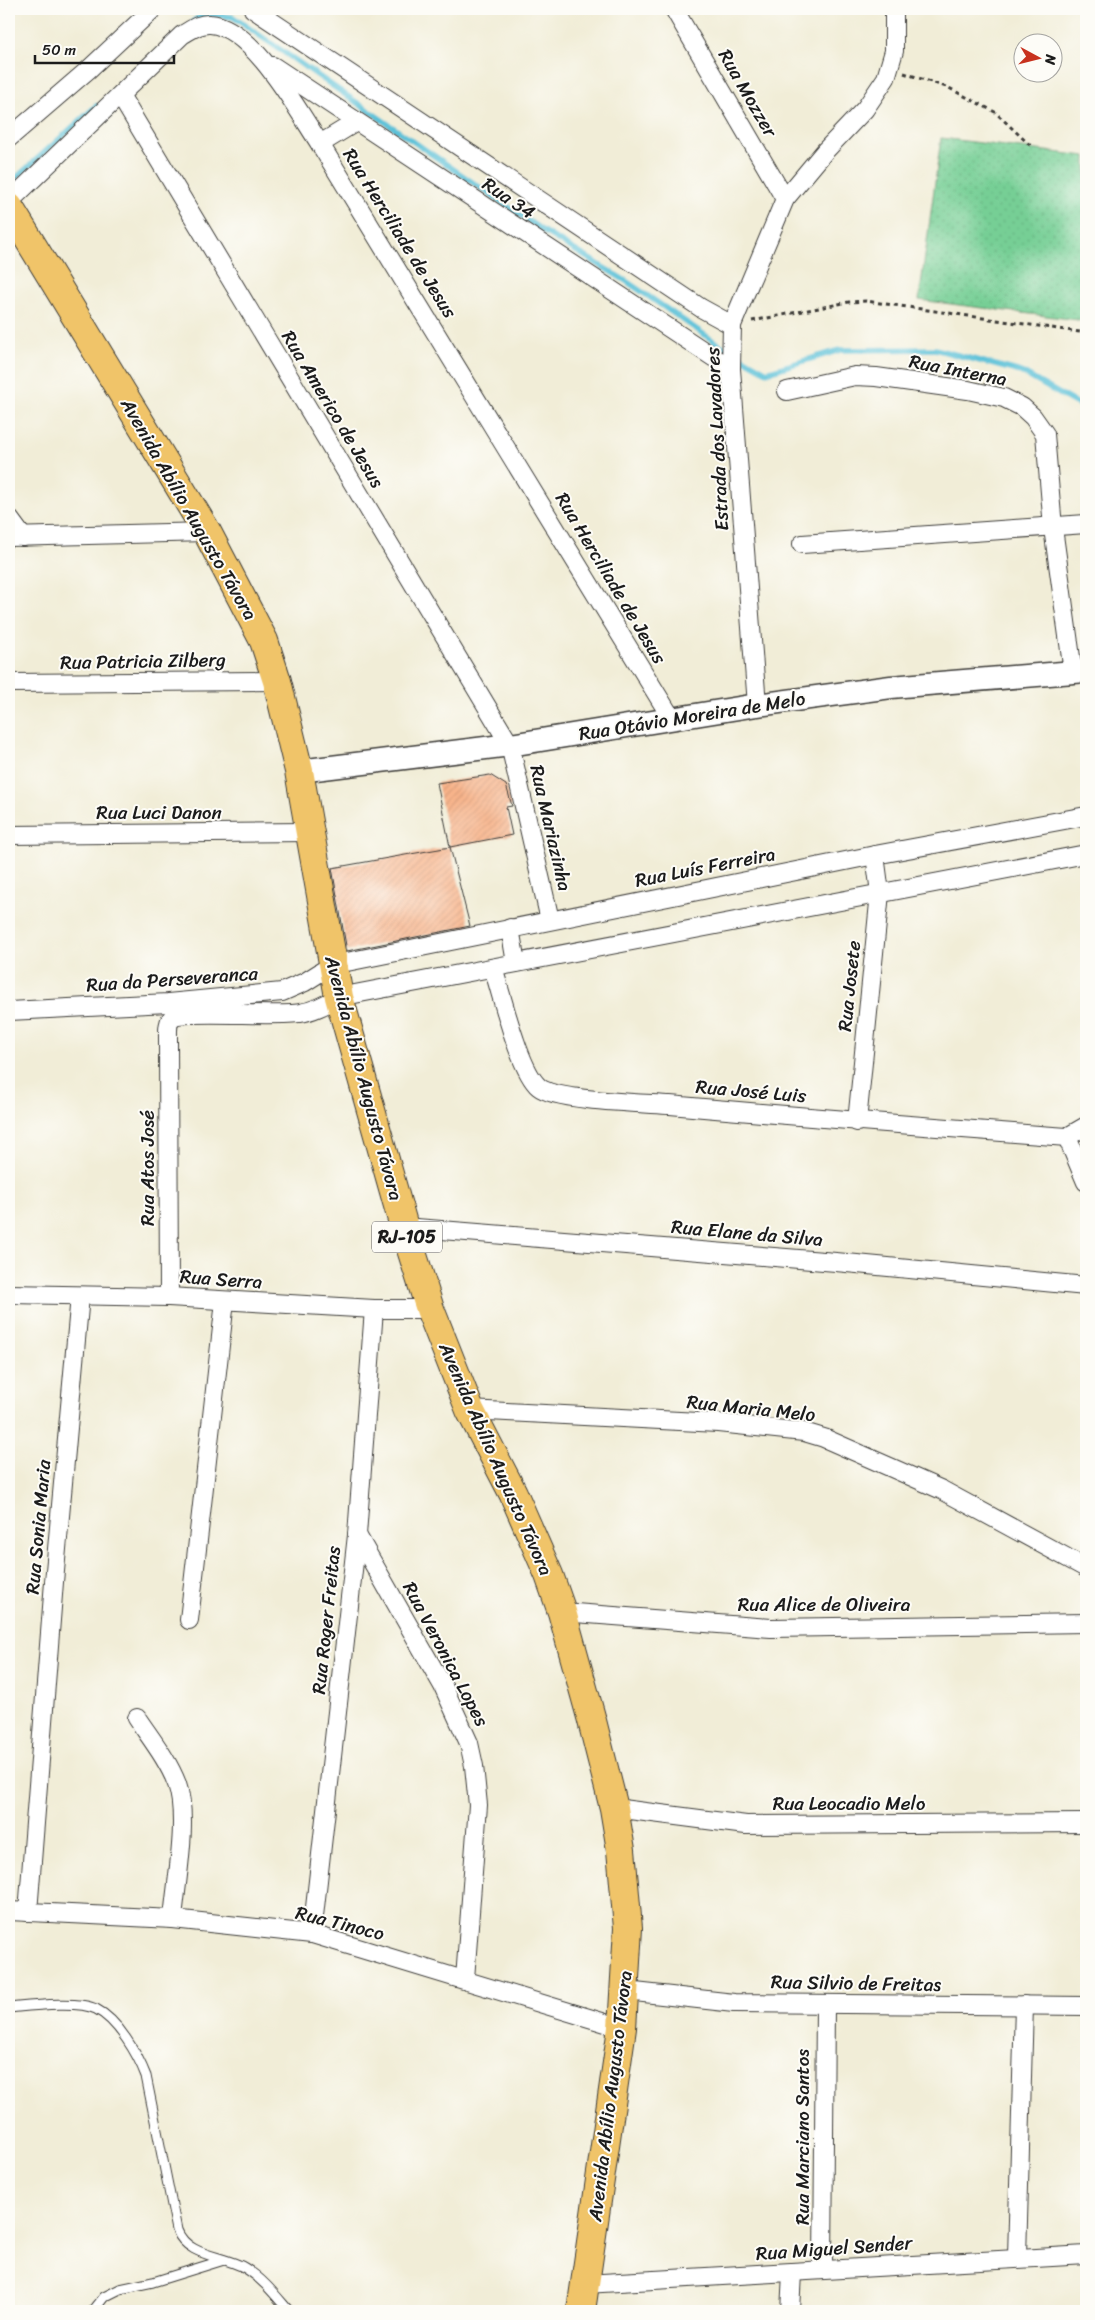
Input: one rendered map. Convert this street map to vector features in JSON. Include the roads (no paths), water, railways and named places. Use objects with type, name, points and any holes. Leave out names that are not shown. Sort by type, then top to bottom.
[{"type":"main road","name":"Avenida Abílio Augusto Távora","points":[[9,207],[207,532],[264,641],[277,681],[299,771],[339,998],[404,1227],[430,1309],[470,1410],[535,1540],[562,1612],[614,1808],[626,1892],[628,1928],[626,1991],[622,2028],[581,2311]]},
{"type":"street","points":[[9,138],[88,70],[153,9]]},
{"type":"street","points":[[253,9],[732,329]]},
{"type":"street","name":"Rua Mozzer","points":[[674,9],[784,199]]},
{"type":"street","name":"Estrada dos Lavadores","points":[[757,705],[731,364],[732,329],[784,199],[825,151],[865,109],[882,85],[890,69],[894,51],[894,9]]},
{"type":"street","name":"Rua Herciliade de Jesus","points":[[9,202],[182,35],[199,25],[210,24],[224,27],[243,39],[265,61],[320,144],[672,719]]},
{"type":"street","name":"Rua 34","points":[[265,61],[356,122],[731,364]]},
{"type":"street","name":"Rua Americo de Jesus","points":[[120,95],[510,745]]},
{"type":"street","points":[[320,144],[356,122]]},
{"type":"street","name":"Rua Interna","points":[[787,390],[865,376],[968,390],[1004,398],[1022,407],[1034,417],[1045,434],[1053,528],[1080,671]]},
{"type":"street","points":[[9,518],[16,537],[207,532]]},
{"type":"street","points":[[802,544],[1053,528],[1086,524]]},
{"type":"street","name":"Rua Otávio Moreira de Melo","points":[[299,771],[510,745],[757,705],[891,687],[1080,671]]},
{"type":"street","name":"Rua Patricia Zilberg","points":[[9,683],[277,681]]},
{"type":"street","name":"Rua Mariazinha","points":[[510,745],[550,920]]},
{"type":"street","name":"Rua Luís Ferreira","points":[[332,965],[875,854],[1086,816]]},
{"type":"street","name":"Rua Luci Danon","points":[[9,835],[310,832]]},
{"type":"street","name":"Rua Josete","points":[[857,1122],[880,893],[875,854]]},
{"type":"street","points":[[339,998],[1086,854]]},
{"type":"street","points":[[510,928],[516,963]]},
{"type":"street","name":"Rua da Perseveranca","points":[[9,1011],[168,1003],[271,994],[282,992],[305,982],[332,965]]},
{"type":"street","name":"Rua José Luis","points":[[493,968],[523,1061],[532,1080],[541,1088],[550,1092],[603,1100],[857,1122],[1066,1137]]},
{"type":"street","name":"Rua Atos José","points":[[169,1296],[168,1039],[170,1021],[179,1015],[272,1016],[302,1013],[339,998]]},
{"type":"street","points":[[1086,1126],[1066,1137],[1086,1182]]},
{"type":"street","name":"Rua Elane da Silva","points":[[404,1227],[836,1262],[1086,1286]]},
{"type":"street","name":"Rua Serra","points":[[9,1294],[169,1296],[374,1309],[430,1309]]},
{"type":"street","name":"Rua Sonia Maria","points":[[28,1912],[54,1582],[80,1296]]},
{"type":"street","points":[[189,1620],[225,1301]]},
{"type":"street","name":"Rua Roger Freitas","points":[[312,1934],[357,1535],[374,1309]]},
{"type":"street","name":"Rua Maria Melo","points":[[470,1410],[718,1423],[804,1432],[824,1438],[942,1490],[1086,1568]]},
{"type":"street","name":"Rua Veronica Lopes","points":[[357,1535],[443,1686],[469,1743],[473,1758],[478,1786],[478,1804],[465,1979]]},
{"type":"street","name":"Rua Alice de Oliveira","points":[[562,1612],[772,1628],[1086,1623]]},
{"type":"street","points":[[137,1718],[171,1770],[181,1803],[182,1824],[173,1919]]},
{"type":"street","name":"Rua Leocadio Melo","points":[[614,1808],[746,1825],[1086,1823]]},
{"type":"street","name":"Rua Tinoco","points":[[9,1911],[173,1919],[312,1934],[622,2028]]},
{"type":"street","name":"Rua Silvio de Freitas","points":[[626,1991],[734,2003],[1086,2006]]},
{"type":"street","name":"Rua Marciano Santos","points":[[823,2269],[825,2005]]},
{"type":"street","points":[[1017,2257],[1024,2005]]},
{"type":"street","name":"Rua Miguel Sender","points":[[585,2284],[792,2273],[823,2269],[1017,2257],[1086,2255]]},
{"type":"street","points":[[790,2311],[792,2273]]},
{"type":"lane","points":[[9,2008],[48,2005],[86,2006],[105,2014],[140,2060],[146,2076],[180,2240],[194,2249],[243,2267],[257,2276],[290,2311]]},
{"type":"lane","points":[[93,2311],[104,2296],[120,2289],[152,2282],[224,2260]]},
{"type":"waterway","points":[[194,21],[203,14],[233,17],[543,231],[626,281],[718,344],[767,372],[840,350],[935,349],[1021,372],[1086,409]]},
{"type":"waterway","points":[[16,178],[96,106]]}]
